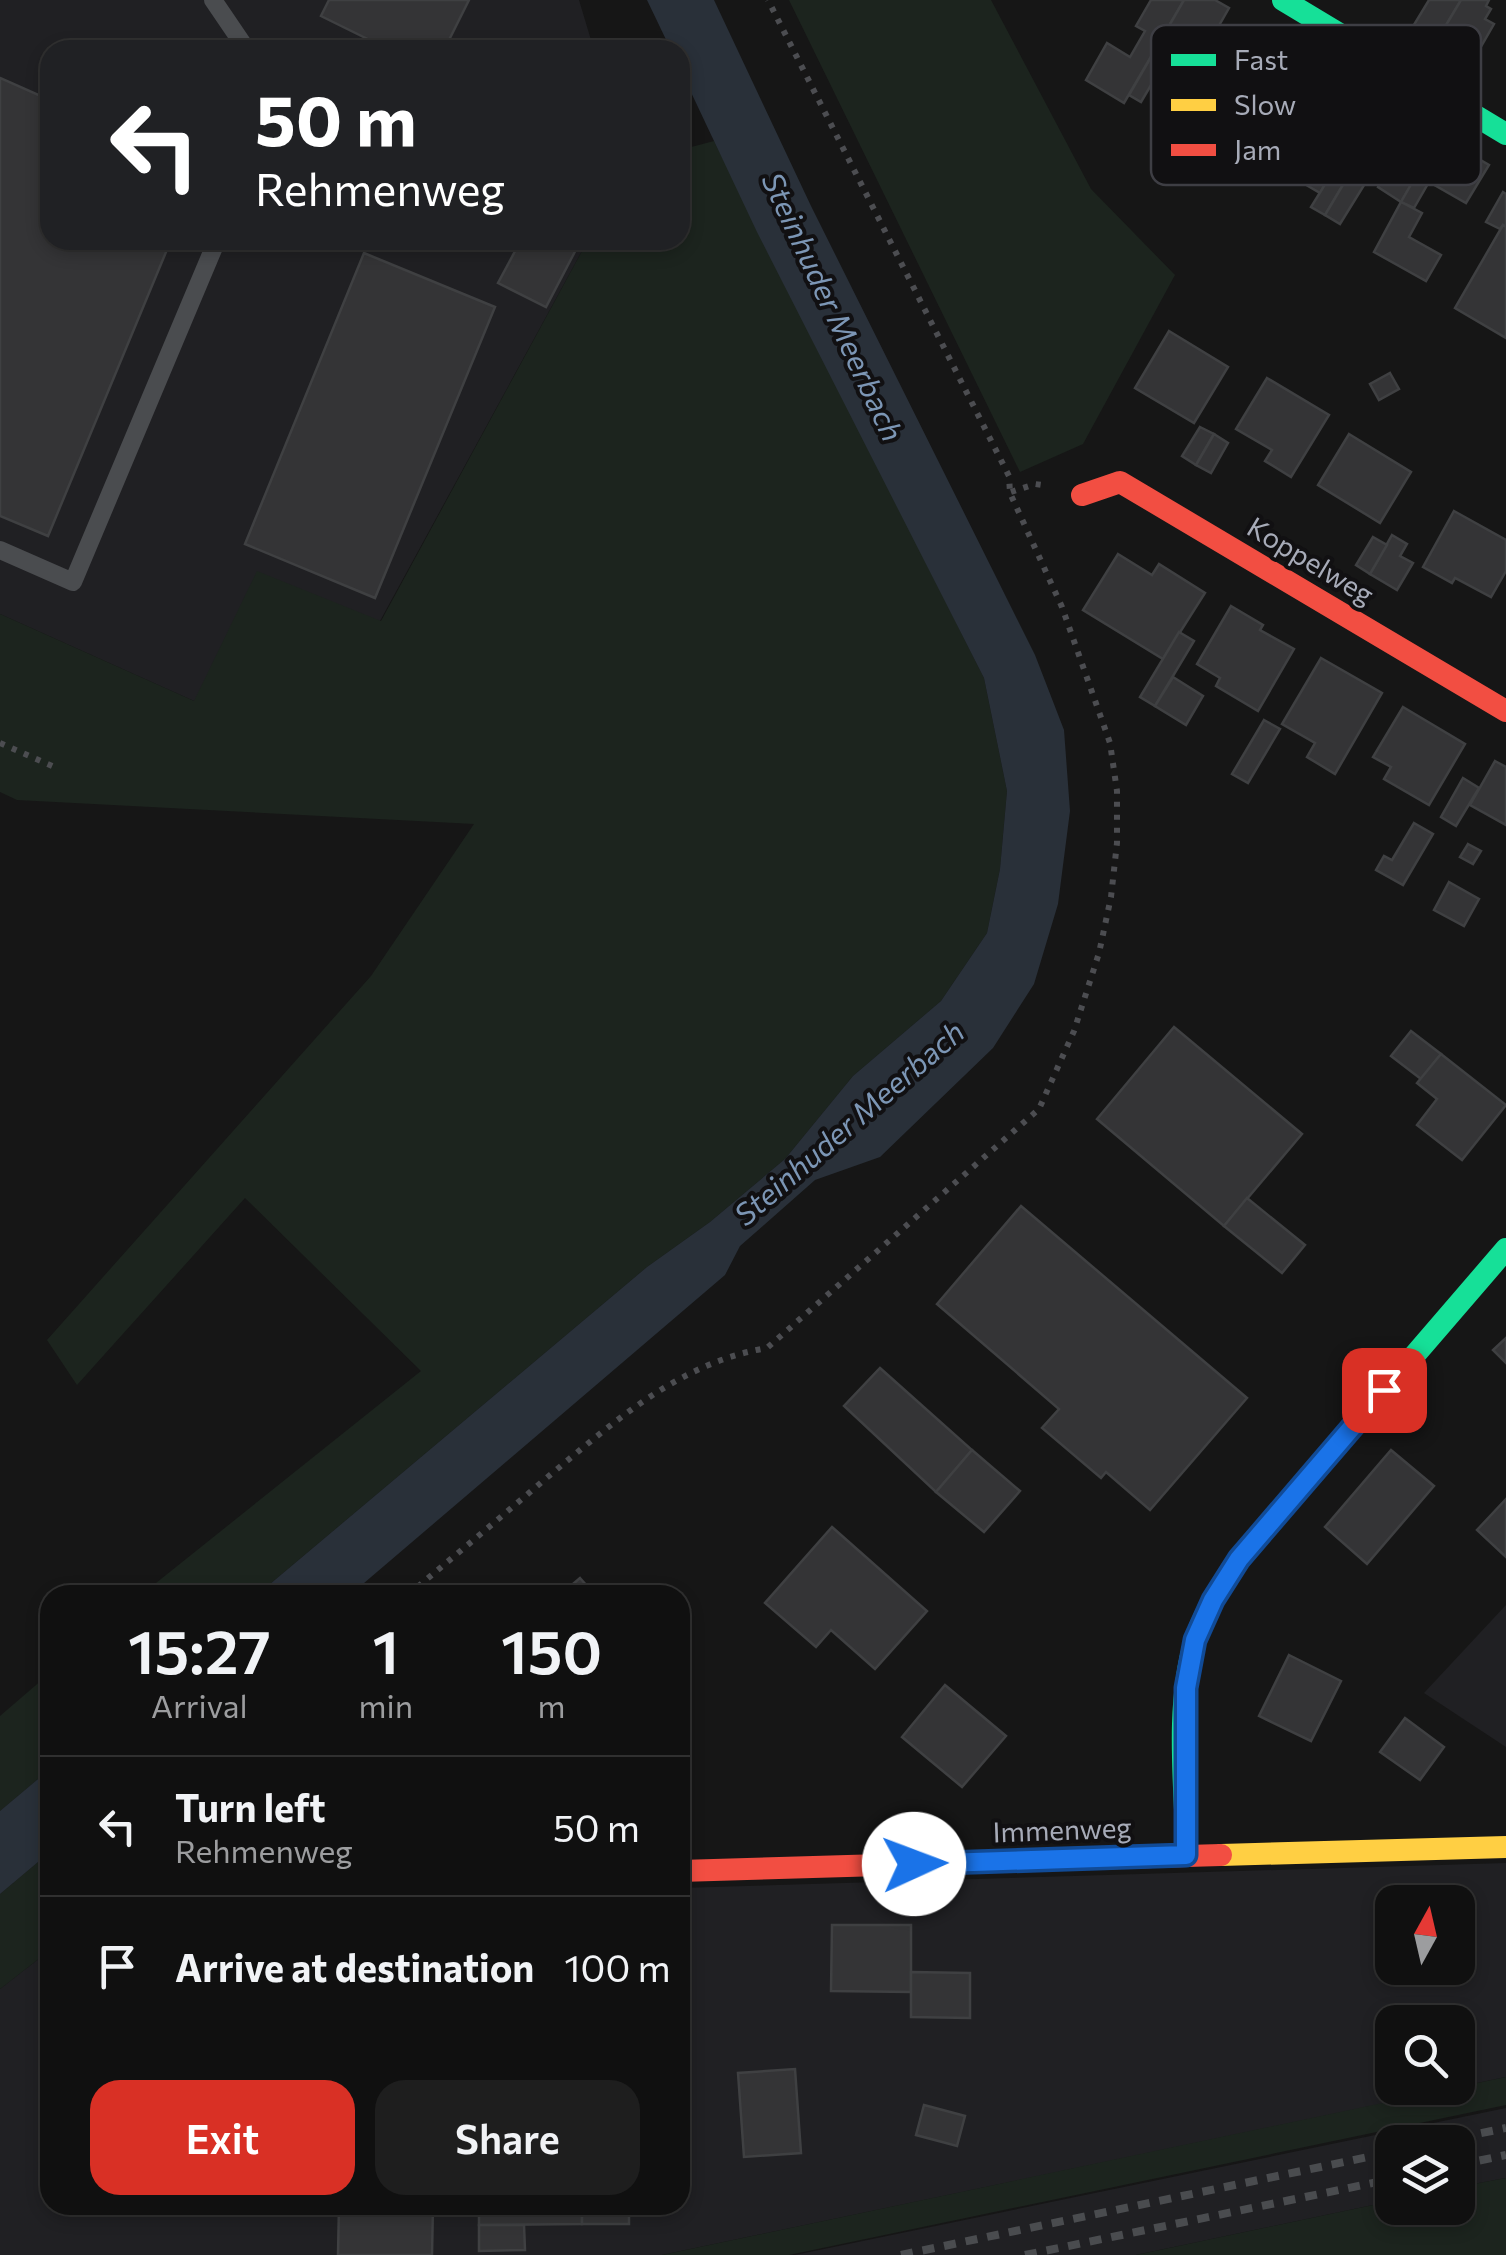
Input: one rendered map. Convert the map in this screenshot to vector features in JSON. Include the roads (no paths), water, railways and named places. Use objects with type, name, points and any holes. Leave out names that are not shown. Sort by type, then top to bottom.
[{"type":"street","points":[[1284,0],[1325,25]]},
{"type":"street","points":[[1481,119],[1506,134]]},
{"type":"street","name":"Koppelweg","points":[[1082,495],[1120,482],[1506,711]]},
{"type":"street","points":[[1186,1855],[1186,1688],[1195,1640],[1213,1600],[1239,1559],[1506,1249]]},
{"type":"street","name":"Immenweg","points":[[690,1871],[1506,1847]]},
{"type":"lane","points":[[213,0],[240,40]]},
{"type":"lane","points":[[0,550],[73,582],[213,250]]},
{"type":"water","name":"Steinhuder Meerbach","points":[[647,0],[714,0],[811,206],[1035,655],[1064,730],[1070,811],[1058,904],[1034,984],[993,1048],[880,1157],[815,1180],[740,1246],[725,1275],[362,1585],[269,1585],[647,1267],[710,1222],[785,1159],[853,1076],[941,1001],[987,933],[1000,869],[1007,791],[984,678],[757,232],[690,90],[690,40],[666,40]]},
{"type":"water","points":[[40,1777],[40,1860],[0,1894],[0,1811]]},
{"type":"railway","points":[[1475,2134],[1506,2128]]},
{"type":"railway","points":[[1475,2161],[1506,2155]]},
{"type":"railway","points":[[901,2255],[1375,2156]]},
{"type":"railway","points":[[1025,2255],[1375,2183]]}]
